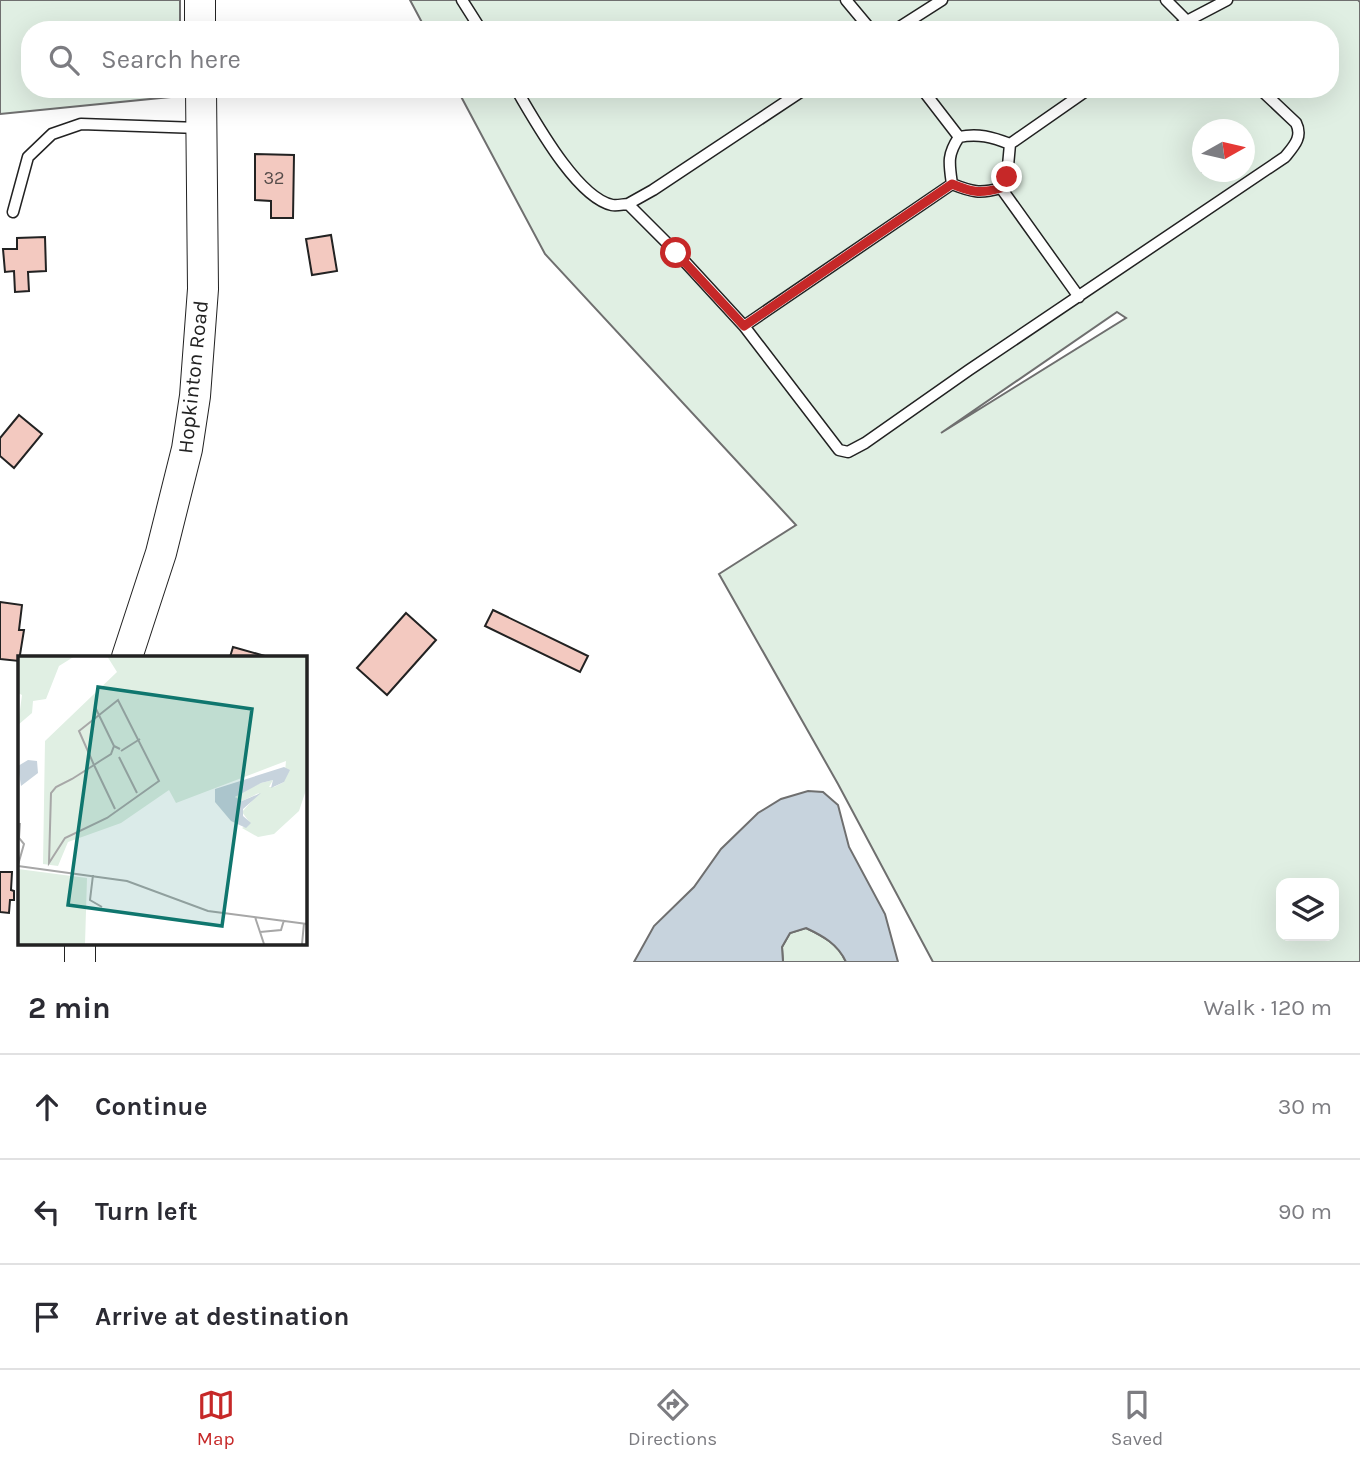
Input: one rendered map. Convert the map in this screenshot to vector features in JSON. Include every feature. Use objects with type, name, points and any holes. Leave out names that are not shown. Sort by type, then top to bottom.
[{"type":"main road","points":[[200,0],[200,21]]},
{"type":"main road","name":"Hopkinton Road","points":[[127,656],[161,553],[187,449],[195,396],[202,289],[201,98]]},
{"type":"main road","points":[[79,962],[80,944]]},
{"type":"lane","points":[[462,0],[475,21]]},
{"type":"lane","points":[[846,0],[864,21]]},
{"type":"lane","points":[[909,21],[942,0]]},
{"type":"lane","points":[[1166,0],[1187,21],[1227,0]]},
{"type":"lane","points":[[521,98],[564,165],[595,196],[612,205],[628,204],[675,176],[792,98]]},
{"type":"lane","points":[[929,98],[959,136]]},
{"type":"lane","points":[[952,184],[968,191],[984,193],[1001,188],[1007,177],[1010,144],[1076,98]]},
{"type":"lane","points":[[628,204],[744,326],[839,450],[848,452],[1285,157],[1297,141],[1299,130],[1296,122],[1270,98]]},
{"type":"lane","points":[[13,212],[28,157],[52,134],[81,124],[202,128]]},
{"type":"lane","points":[[952,184],[948,161],[959,136],[974,134],[993,137],[1010,144]]},
{"type":"lane","points":[[744,326],[952,184]]},
{"type":"lane","points":[[1001,188],[1079,297]]},
{"type":"green space","points":[[0,0],[180,0],[180,21],[21,21],[21,98],[160,98],[0,114]]},
{"type":"green space","points":[[410,0],[1360,2],[1360,962],[933,962],[838,784],[719,574],[796,525],[545,254],[462,98],[1339,98],[1339,21],[421,21]],"holes":[[[1117,312],[1126,318],[941,433]]]},
{"type":"green space","points":[[806,928],[834,945],[846,962],[783,962],[782,947],[790,933]]},
{"type":"shaded area","points":[[808,791],[823,792],[838,805],[849,847],[885,914],[898,962],[846,962],[834,945],[806,928],[790,933],[782,947],[783,962],[634,962],[654,926],[694,887],[721,849],[758,813],[781,799]]},
{"type":"building","points":[[255,154],[294,155],[293,218],[271,218],[271,201],[255,200]]},
{"type":"building","points":[[331,235],[337,271],[312,275],[306,239]]},
{"type":"building","points":[[45,237],[46,271],[28,272],[29,291],[15,292],[14,271],[5,272],[3,249],[17,249],[17,238]]},
{"type":"building","points":[[19,415],[42,434],[14,468],[0,456],[0,438]]},
{"type":"building","points":[[0,602],[22,605],[19,630],[24,630],[18,661],[0,659]]},
{"type":"building","points":[[493,610],[588,656],[580,672],[485,626]]},
{"type":"building","points":[[406,613],[436,640],[387,695],[357,668]]},
{"type":"building","points":[[233,647],[265,656],[230,656]]},
{"type":"building","points":[[0,872],[12,872],[11,890],[14,891],[14,900],[10,900],[9,913],[0,912]]},
{"type":"route","points":[[676,253],[744,326],[952,184],[968,191],[984,193],[1001,188],[1007,177]]}]
